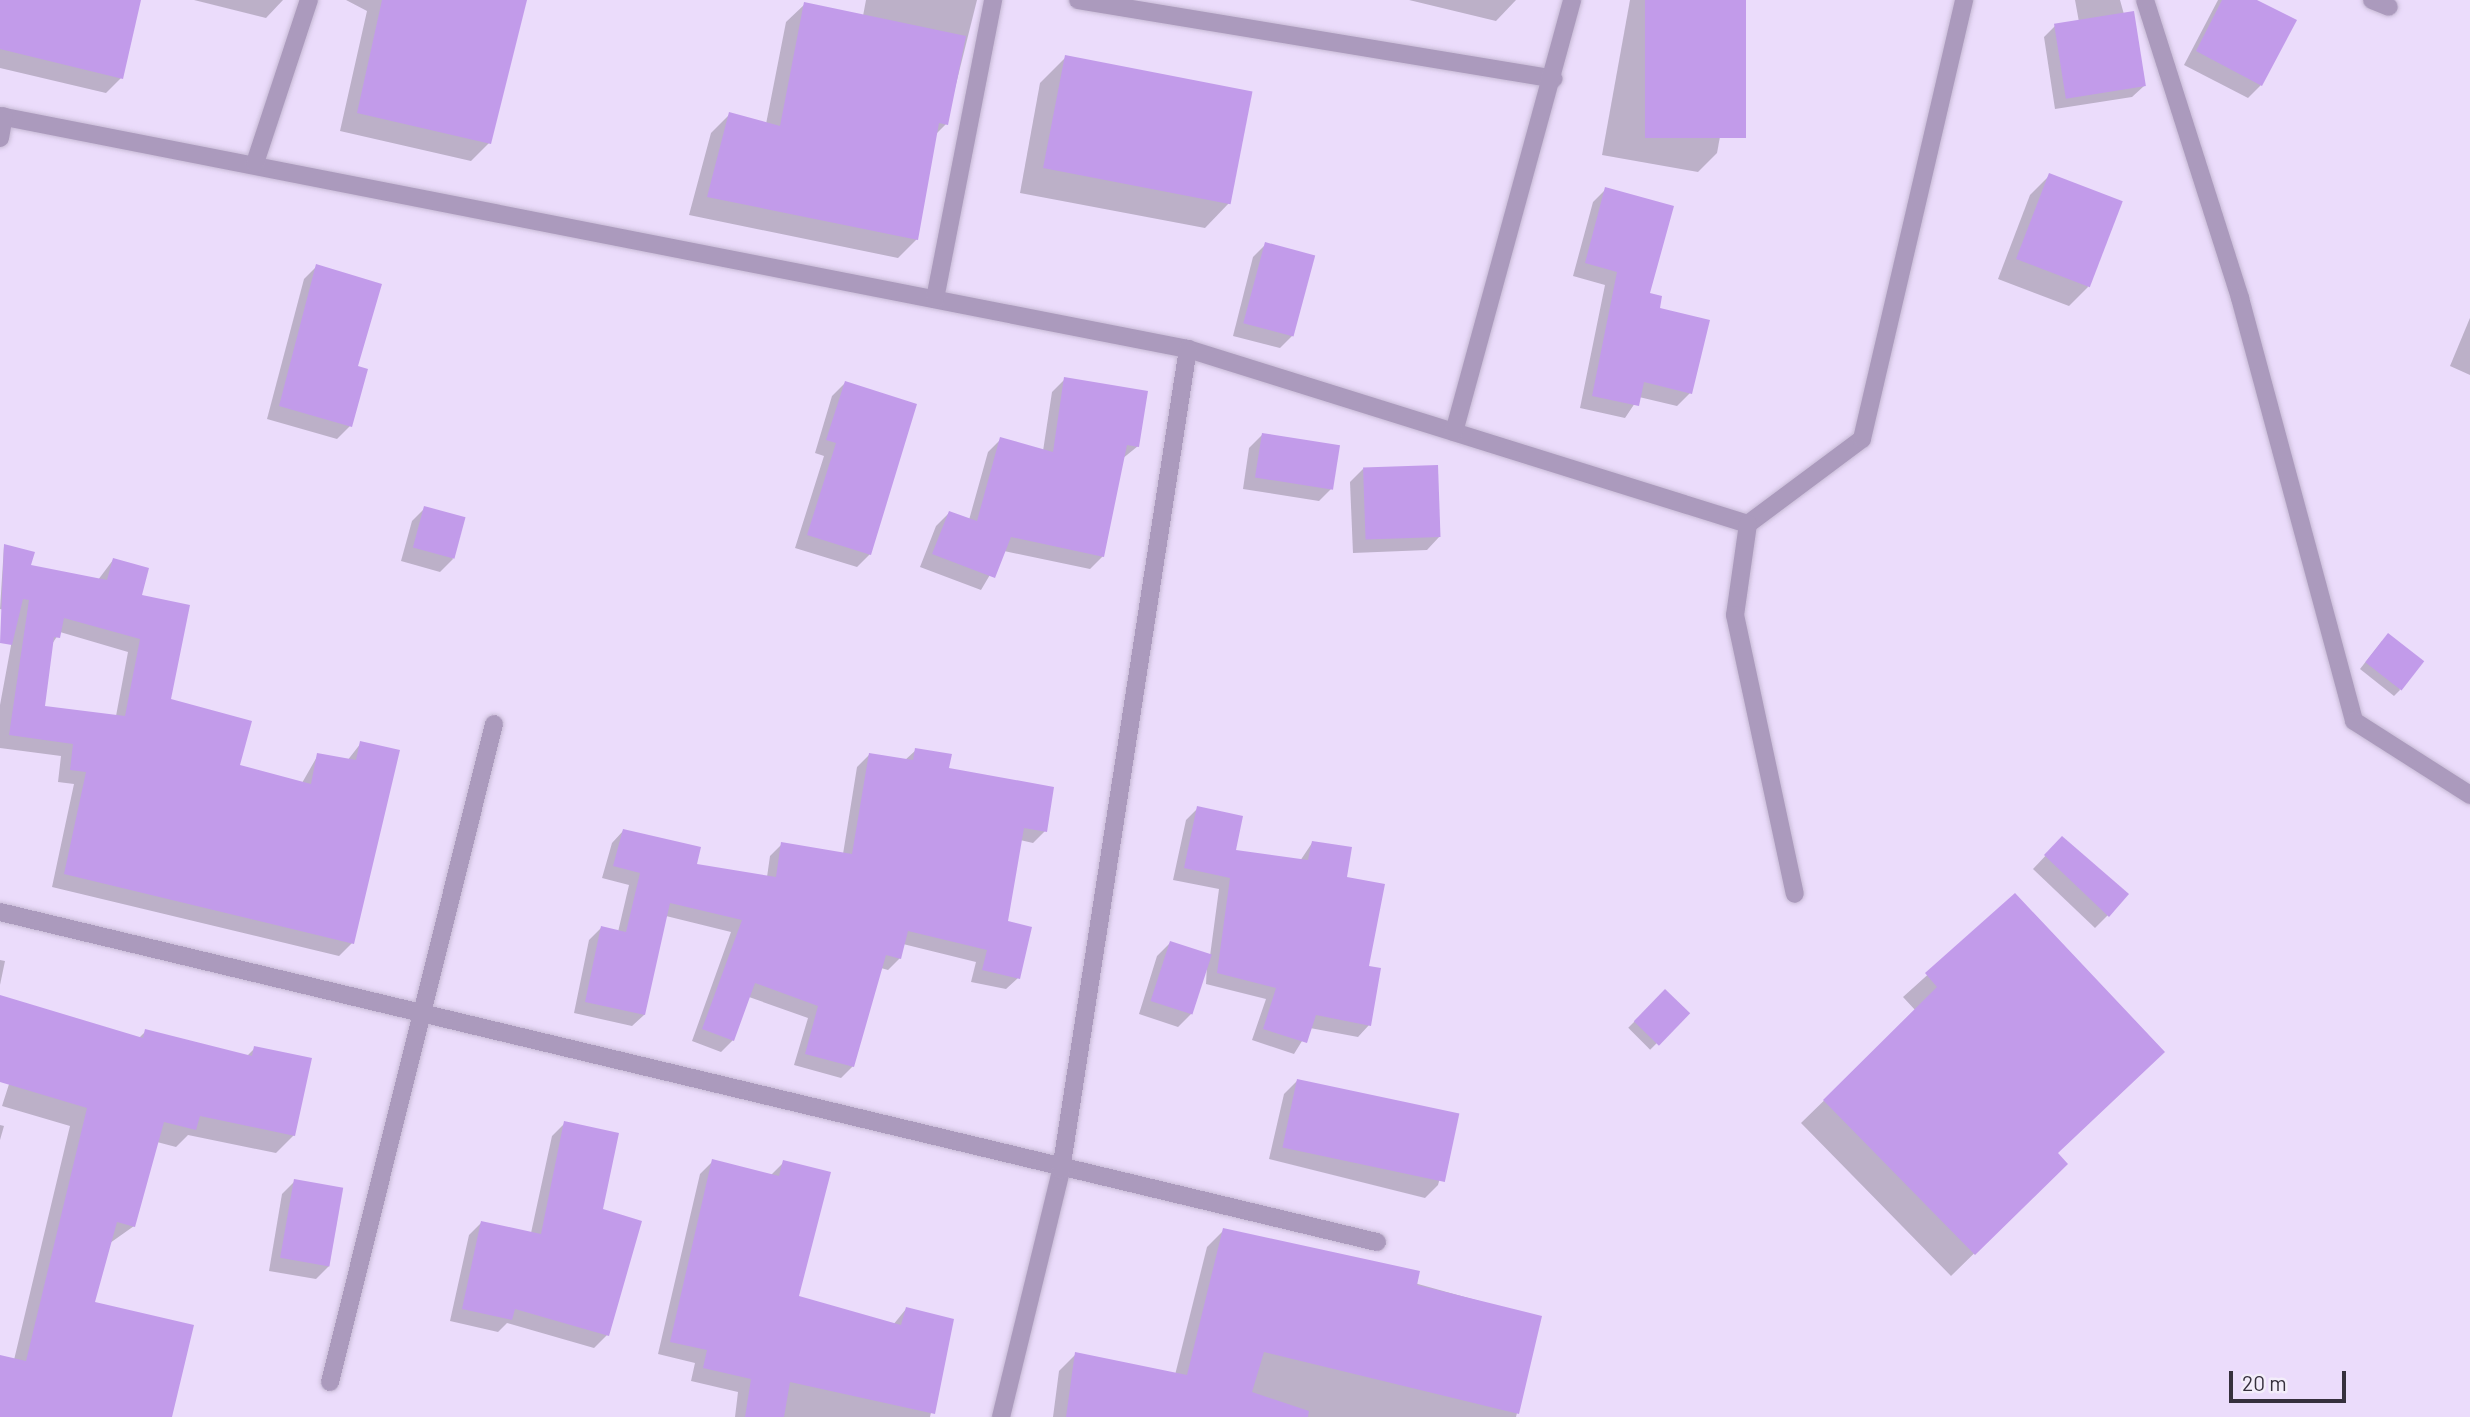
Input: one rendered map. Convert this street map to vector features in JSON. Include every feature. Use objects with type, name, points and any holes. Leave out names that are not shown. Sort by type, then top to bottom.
[{"type":"street","points":[[255,163],[309,0]]},
{"type":"street","points":[[935,299],[993,0]]},
{"type":"street","points":[[1078,0],[1553,79]]},
{"type":"street","points":[[1454,432],[1553,79],[1572,0]]},
{"type":"street","points":[[1795,894],[1735,615],[1748,524],[1862,439],[1964,0]]},
{"type":"street","points":[[2145,0],[2240,298],[2354,721],[2470,796]]},
{"type":"street","points":[[0,138],[2,116],[255,163],[1188,349],[1748,524]]},
{"type":"street","points":[[1001,1417],[1061,1170],[1188,349]]},
{"type":"street","points":[[330,1382],[494,724]]},
{"type":"street","points":[[0,912],[1061,1170],[1377,1242]]},
{"type":"building","points":[[0,0],[141,0],[123,79],[0,49]]},
{"type":"building","points":[[382,0],[527,0],[491,144],[357,113]]},
{"type":"building","points":[[1645,0],[1746,0],[1746,138],[1645,138]]},
{"type":"building","points":[[2222,0],[2257,0],[2297,20],[2262,86],[2196,51]]},
{"type":"building","points":[[804,2],[966,36],[948,125],[939,123],[918,240],[707,197],[729,112],[780,126]]},
{"type":"building","points":[[2134,11],[2146,86],[2066,99],[2054,24]]},
{"type":"building","points":[[1065,55],[1252,91],[1231,204],[1043,168]]},
{"type":"building","points":[[2049,173],[2123,201],[2090,287],[2016,259]]},
{"type":"building","points":[[1605,187],[1674,206],[1650,293],[1662,296],[1660,308],[1710,320],[1692,394],[1644,382],[1639,406],[1592,396],[1617,272],[1585,263]]},
{"type":"building","points":[[1265,242],[1315,255],[1293,337],[1243,323]]},
{"type":"building","points":[[316,264],[382,284],[358,366],[368,369],[352,427],[279,406]]},
{"type":"building","points":[[1064,377],[1148,391],[1139,447],[1127,445],[1104,557],[1011,537],[995,578],[932,554],[949,511],[977,521],[1000,437],[1053,452]]},
{"type":"building","points":[[845,381],[917,404],[871,555],[807,535],[836,443],[826,440]]},
{"type":"building","points":[[1262,433],[1340,445],[1333,490],[1255,477]]},
{"type":"building","points":[[1438,465],[1441,537],[1366,540],[1363,468]]},
{"type":"building","points":[[424,506],[466,517],[454,559],[413,548]]},
{"type":"building","points":[[4,544],[35,552],[31,565],[107,580],[113,558],[149,568],[142,595],[190,605],[171,699],[252,721],[240,765],[311,784],[317,753],[356,760],[360,741],[400,750],[354,944],[64,874],[86,772],[70,770],[73,744],[9,735],[29,600],[23,599],[12,645],[0,643]],"holes":[[[64,618],[140,639],[125,716],[45,706],[54,637],[60,638]]]},
{"type":"building","points":[[2388,633],[2424,661],[2401,690],[2365,662]]},
{"type":"building","points":[[915,748],[952,754],[949,768],[1054,787],[1047,832],[1024,828],[1008,921],[1032,927],[1020,979],[982,970],[987,950],[908,931],[901,959],[886,955],[854,1067],[805,1054],[818,1006],[755,983],[734,1041],[702,1029],[742,920],[670,903],[645,1015],[585,1002],[601,926],[626,932],[640,873],[613,866],[623,829],[701,847],[697,864],[776,877],[781,842],[852,854],[869,753],[913,760]]},
{"type":"building","points":[[1197,806],[1243,816],[1236,850],[1308,860],[1312,841],[1352,847],[1347,877],[1385,884],[1369,966],[1381,968],[1371,1026],[1316,1015],[1307,1043],[1263,1029],[1276,988],[1217,973],[1230,878],[1184,868]]},
{"type":"building","points":[[2062,836],[2129,894],[2109,917],[2044,855]]},
{"type":"building","points":[[2015,893],[2165,1052],[2058,1153],[2068,1164],[1975,1255],[1823,1100],[1937,987],[1925,973]]},
{"type":"building","points":[[1170,941],[1212,955],[1192,1015],[1151,1001]]},
{"type":"building","points":[[1665,989],[1690,1013],[1659,1046],[1634,1021]]},
{"type":"building","points":[[0,995],[143,1038],[145,1029],[252,1056],[254,1046],[312,1058],[295,1136],[200,1116],[196,1130],[164,1122],[135,1227],[117,1222],[95,1302],[194,1325],[172,1417],[0,1417],[0,1355],[26,1361],[87,1108],[0,1082]]},
{"type":"building","points":[[1297,1079],[1459,1114],[1445,1182],[1282,1147]]},
{"type":"building","points":[[564,1121],[619,1133],[603,1209],[642,1221],[609,1336],[515,1309],[512,1320],[462,1309],[481,1221],[541,1234]]},
{"type":"building","points":[[712,1159],[779,1176],[783,1160],[831,1172],[799,1296],[901,1325],[906,1307],[954,1319],[935,1414],[790,1382],[784,1417],[745,1417],[751,1379],[703,1368],[707,1350],[670,1342]]},
{"type":"building","points":[[294,1179],[343,1188],[329,1266],[280,1258]]},
{"type":"building","points":[[1223,1228],[1420,1271],[1417,1285],[1542,1316],[1519,1414],[1264,1352],[1252,1392],[1309,1411],[1308,1417],[1066,1417],[1075,1352],[1187,1375]]}]
